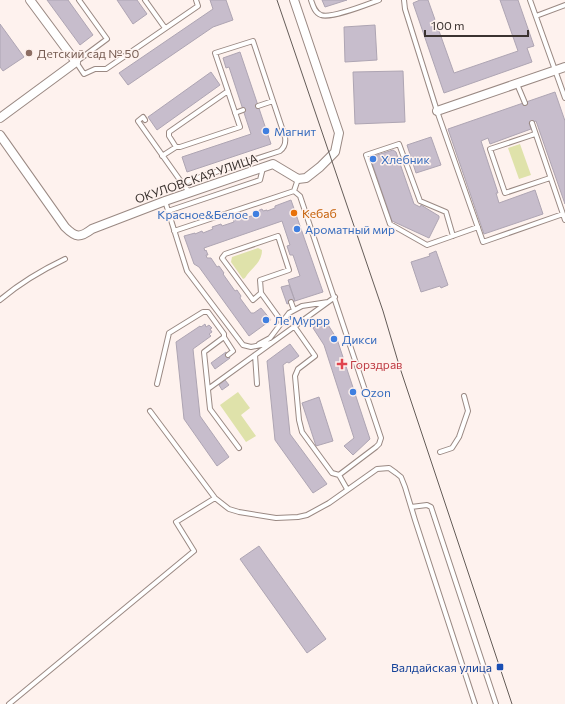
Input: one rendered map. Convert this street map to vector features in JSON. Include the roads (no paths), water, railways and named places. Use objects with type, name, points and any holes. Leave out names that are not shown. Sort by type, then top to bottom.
[{"type":"street","points":[[0,118],[76,62],[30,0]]},
{"type":"street","points":[[294,0],[339,133],[335,152],[306,178],[298,179]]},
{"type":"street","points":[[437,111],[565,67]]},
{"type":"street","name":"ОКУЛОВСКАЯ УЛИЦА","points":[[0,135],[69,231],[80,236],[92,229],[165,201],[275,164],[291,176],[298,179]]},
{"type":"lane","points":[[79,0],[107,39],[76,62],[84,74],[95,69],[106,68],[198,6],[196,0]]},
{"type":"lane","points":[[145,0],[165,28]]},
{"type":"lane","points":[[311,0],[316,11],[320,15],[330,16],[379,0]]},
{"type":"lane","points":[[404,0],[405,9],[437,111],[483,242],[563,214]]},
{"type":"lane","points":[[530,0],[565,98]]},
{"type":"lane","points":[[536,16],[565,5]]},
{"type":"lane","points":[[162,156],[176,147],[240,127],[215,53],[253,41],[285,137],[286,142],[284,148],[280,151],[182,183]]},
{"type":"lane","points":[[517,83],[525,103]]},
{"type":"lane","points":[[176,147],[169,136],[169,132],[228,91]]},
{"type":"lane","points":[[258,106],[273,101]]},
{"type":"lane","points":[[235,113],[243,110]]},
{"type":"lane","points":[[145,120],[143,117],[138,121],[190,193]]},
{"type":"lane","points":[[532,123],[565,220]]},
{"type":"lane","points":[[535,134],[490,149],[497,171],[505,193],[550,178]]},
{"type":"lane","points":[[454,236],[446,212],[420,200],[400,144],[366,154],[390,224],[427,245],[454,236],[478,227]]},
{"type":"lane","points":[[168,211],[260,180],[262,168]]},
{"type":"lane","points":[[294,191],[298,179]]},
{"type":"lane","points":[[174,232],[294,191]]},
{"type":"lane","points":[[294,191],[300,196],[382,438],[380,444],[339,475]]},
{"type":"lane","points":[[165,201],[187,271],[243,345],[256,346],[271,343]]},
{"type":"lane","points":[[261,293],[253,300],[222,258],[225,254],[278,236],[290,270],[260,280],[261,293],[282,322]]},
{"type":"lane","points":[[0,300],[28,279],[48,267],[65,260]]},
{"type":"lane","points":[[208,389],[335,297]]},
{"type":"lane","points":[[256,346],[270,338],[289,313],[302,306],[329,301]]},
{"type":"lane","points":[[291,302],[294,310]]},
{"type":"lane","points":[[157,384],[169,333],[203,312],[208,312],[224,334],[224,337],[233,351],[228,355]]},
{"type":"lane","points":[[294,326],[315,356],[298,369],[295,376],[302,432],[332,473],[339,475],[347,489]]},
{"type":"lane","points":[[224,337],[204,352],[210,409],[239,448]]},
{"type":"lane","points":[[255,355],[257,384]]},
{"type":"lane","points":[[440,452],[452,448],[459,437],[468,411],[464,396]]},
{"type":"lane","points":[[150,411],[215,498],[229,509],[239,512],[276,518],[289,518],[307,515],[377,469],[389,468],[401,477],[406,487],[411,507],[475,704]]},
{"type":"lane","points":[[9,704],[194,551],[176,522],[215,498]]},
{"type":"lane","points":[[411,507],[427,505],[431,507],[496,704]]},
{"type":"tram line","points":[[277,0],[383,311],[399,365],[512,704]]},
{"type":"place","name":"Детский сад № 50","points":[[29,53]]},
{"type":"place","name":"Магнит","points":[[266,131]]},
{"type":"place","name":"Хлебник","points":[[373,159]]},
{"type":"place","name":"Кебаб","points":[[294,213]]},
{"type":"place","name":"Красное&Белое","points":[[256,214]]},
{"type":"place","name":"Ароматный мир","points":[[297,229]]},
{"type":"place","name":"Ле'Муррр","points":[[266,320]]},
{"type":"place","name":"Дикси","points":[[334,339]]},
{"type":"place","name":"Горздрав","points":[[342,364]]},
{"type":"place","name":"Ozon","points":[[353,392]]},
{"type":"place","name":"Валдайская улица","points":[[500,667]]}]
